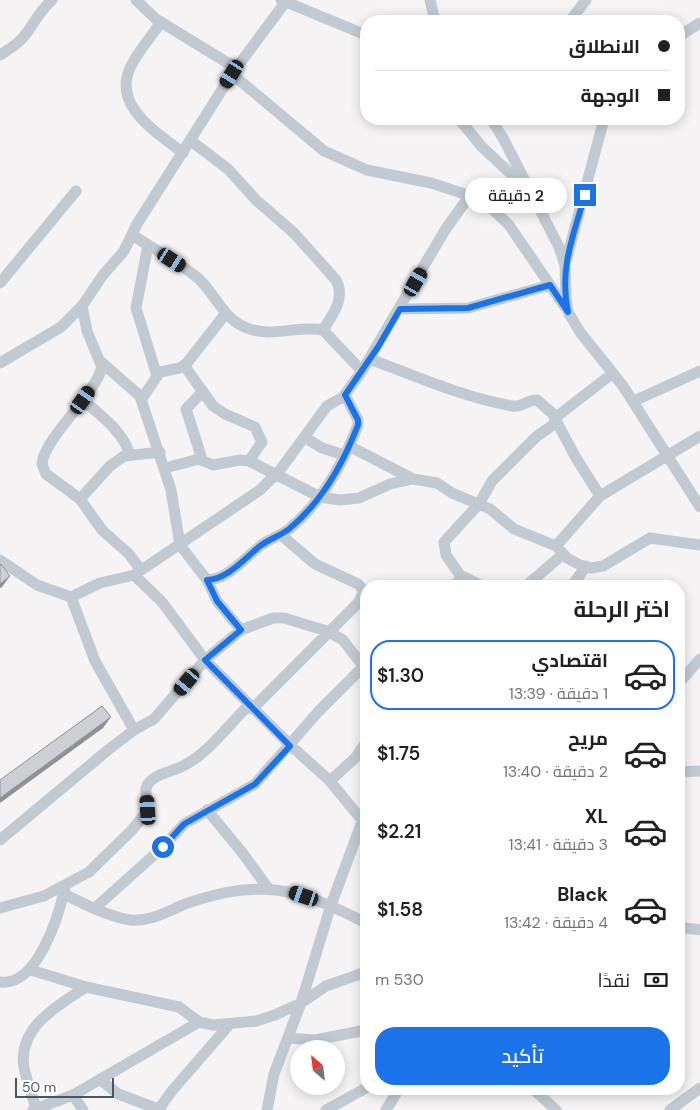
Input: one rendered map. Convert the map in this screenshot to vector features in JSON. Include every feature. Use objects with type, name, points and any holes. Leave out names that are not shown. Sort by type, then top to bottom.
[{"type":"street","points":[[0,55],[20,41],[38,13],[52,0]]},
{"type":"street","points":[[136,0],[162,22],[234,71],[324,151],[367,170],[431,183],[483,200],[509,225],[580,332],[634,401],[700,507]]},
{"type":"street","points":[[0,363],[61,327],[82,306],[103,275],[118,259],[234,71],[285,0],[360,32]]},
{"type":"street","points":[[430,0],[434,15]]},
{"type":"street","points":[[575,15],[586,0]]},
{"type":"street","points":[[162,22],[131,66],[127,77],[127,90],[133,109],[140,119],[183,153]]},
{"type":"street","points":[[685,32],[700,23]]},
{"type":"street","points":[[464,125],[482,147],[531,193]]},
{"type":"street","points":[[495,125],[531,193],[565,265]]},
{"type":"street","points":[[568,312],[565,265],[590,178],[603,125]]},
{"type":"street","points":[[190,141],[228,169],[256,200],[294,234],[336,280],[340,288],[339,300],[335,312],[323,330]]},
{"type":"street","points":[[0,283],[76,191]]},
{"type":"street","points":[[0,560],[37,584],[71,597],[100,583],[138,573],[260,490],[276,473],[327,406],[345,395],[370,359],[445,230],[470,195]]},
{"type":"street","points":[[132,234],[200,280],[226,313],[248,329],[274,332],[323,330],[362,371]]},
{"type":"street","points":[[148,245],[136,308],[157,376]]},
{"type":"street","points":[[400,309],[468,308],[550,285]]},
{"type":"street","points":[[82,306],[87,331],[100,361],[100,373],[49,447],[42,464],[46,474],[80,500],[102,530],[128,554],[138,573],[205,660],[290,746],[330,781],[360,814]]},
{"type":"street","points":[[142,400],[160,372],[184,365],[226,313]]},
{"type":"street","points":[[370,359],[455,393],[517,407],[537,400],[556,420],[576,458],[600,496]]},
{"type":"street","points":[[100,361],[133,389],[142,400],[165,468],[180,545],[207,580],[217,601],[241,630]]},
{"type":"street","points":[[184,365],[218,410],[255,427],[262,442],[249,461]]},
{"type":"street","points":[[634,401],[700,371]]},
{"type":"street","points":[[470,580],[460,575],[446,554],[444,542],[478,504],[492,481],[536,437],[613,373]]},
{"type":"street","points":[[202,459],[186,409],[203,391]]},
{"type":"street","points":[[207,580],[214,580],[225,576],[259,546],[281,534],[307,513],[320,497],[347,450],[358,420],[345,395]]},
{"type":"street","points":[[83,400],[119,434],[127,444],[130,454]]},
{"type":"street","points":[[532,580],[559,550],[600,496],[667,454],[700,436]]},
{"type":"street","points":[[304,437],[322,448],[347,450],[413,479],[437,483],[499,514],[514,529],[559,550],[586,566],[603,566],[650,538],[700,545]]},
{"type":"street","points":[[80,500],[110,466],[124,456],[160,452]]},
{"type":"street","points":[[165,468],[202,459],[213,465],[240,460],[249,461],[276,473],[320,497],[340,500],[359,498],[390,484],[413,479]]},
{"type":"street","points":[[281,534],[315,564],[360,586]]},
{"type":"street","points":[[576,580],[586,566]]},
{"type":"street","points":[[459,580],[460,575]]},
{"type":"street","points":[[71,597],[95,661],[134,730]]},
{"type":"street","points":[[0,908],[64,890],[89,872],[132,830],[148,810],[145,791],[149,782],[166,772],[184,766],[204,751],[360,600]]},
{"type":"street","points":[[0,840],[77,774],[134,730],[154,719],[205,660],[241,630],[273,618],[284,618],[327,631],[343,640],[360,661]]},
{"type":"street","points":[[685,673],[700,659]]},
{"type":"street","points":[[95,908],[163,847],[184,824],[255,784],[318,712],[360,672]]},
{"type":"street","points":[[330,781],[360,751]]},
{"type":"street","points":[[685,772],[700,771]]},
{"type":"street","points":[[207,810],[241,851],[268,888]]},
{"type":"street","points":[[268,1110],[274,1074],[301,1003],[331,905],[360,832]]},
{"type":"street","points":[[64,890],[95,908],[130,920],[149,920],[222,892],[268,888],[291,891],[331,905],[360,920]]},
{"type":"street","points":[[0,982],[7,983],[20,978],[31,970],[50,935],[64,890]]},
{"type":"street","points":[[685,928],[700,930]]},
{"type":"street","points":[[31,970],[86,987],[179,1007],[198,1022],[229,1025],[256,1021],[301,1003],[326,986],[360,974]]},
{"type":"street","points":[[86,987],[49,1012],[33,1030],[24,1049],[24,1066],[34,1109],[73,1095],[198,1022]]},
{"type":"street","points":[[101,1080],[118,1094],[160,1110],[171,1092],[229,1025]]},
{"type":"street","points":[[288,1038],[315,1040],[360,1031]]},
{"type":"street","points":[[670,1110],[700,1088]]},
{"type":"street","points":[[326,1110],[360,1091]]},
{"type":"street","points":[[73,1095],[82,1110]]},
{"type":"street","points":[[386,1110],[395,1095]]},
{"type":"street","points":[[540,1095],[556,1110]]},
{"type":"building","points":[[0,565],[10,576],[0,584]]},
{"type":"building","points":[[102,706],[111,717],[0,798],[0,780]]},
{"type":"route","points":[[163,847],[184,824],[255,784],[290,746],[205,660],[241,630],[217,601],[211,592],[207,580],[214,580],[225,576],[232,568],[250,556],[259,546],[289,529],[316,504],[344,455],[358,425],[358,420],[345,395],[378,347],[400,309],[468,308],[550,285],[568,312],[565,265],[585,195]]}]
